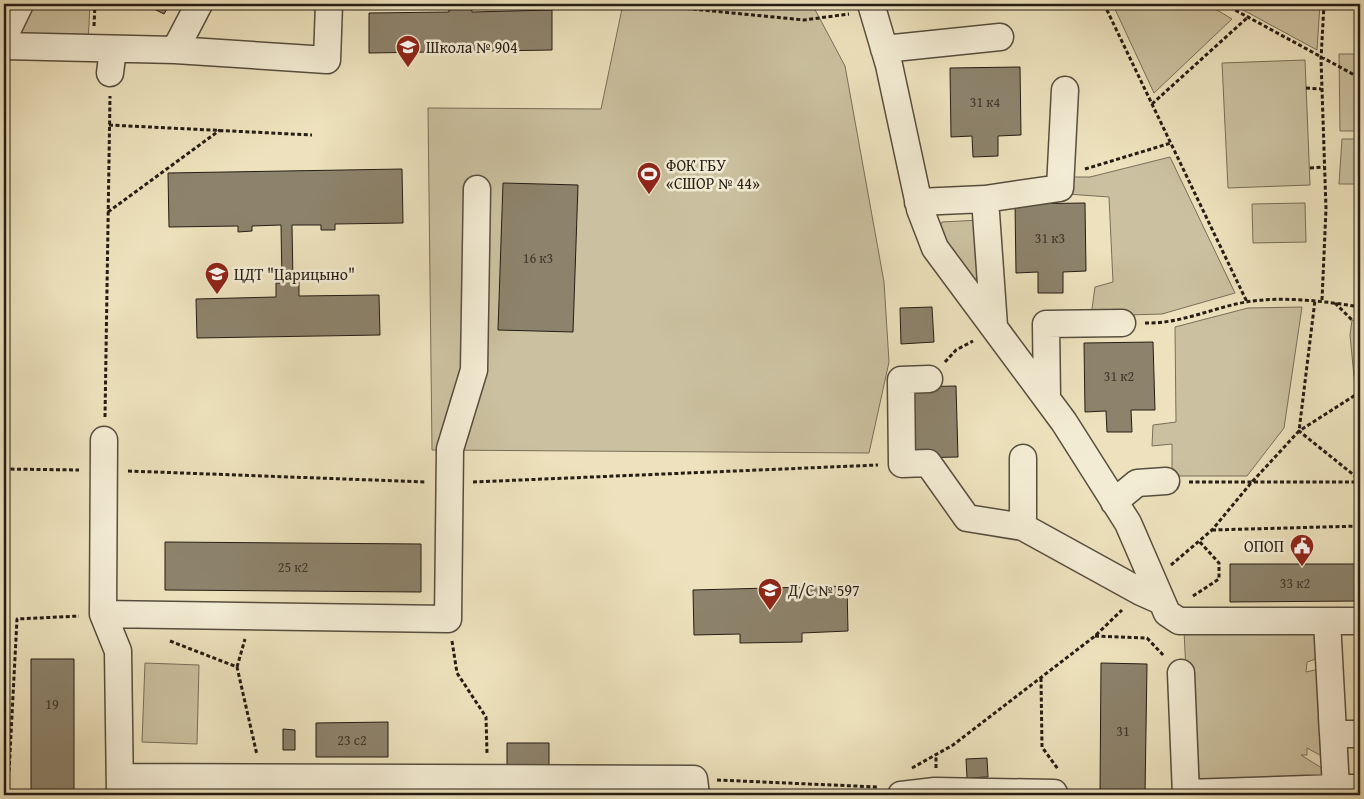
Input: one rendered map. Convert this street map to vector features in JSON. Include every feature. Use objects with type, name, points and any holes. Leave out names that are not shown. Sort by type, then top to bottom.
[{"type":"lane","points":[[4,37],[20,4]]},
{"type":"lane","points":[[175,50],[199,4]]},
{"type":"lane","points":[[4,46],[111,61],[175,50],[327,60],[329,4]]},
{"type":"lane","points":[[872,8],[884,49],[918,202],[935,248],[1048,398],[1128,523],[1155,597]]},
{"type":"lane","points":[[884,49],[1000,36]]},
{"type":"lane","points":[[918,202],[985,199],[1060,188],[1065,90]]},
{"type":"lane","points":[[103,614],[448,618],[450,449],[474,370],[476,189]]},
{"type":"lane","points":[[985,199],[994,326]]},
{"type":"lane","points":[[1048,398],[1046,324],[1122,323]]},
{"type":"lane","points":[[929,379],[901,380],[902,464],[928,463],[967,518],[1023,528],[1155,597],[1179,621],[1360,621]]},
{"type":"lane","points":[[104,440],[103,614],[118,651],[120,786],[262,778],[315,786],[695,787]]},
{"type":"lane","points":[[1023,458],[1023,528]]},
{"type":"lane","points":[[1114,502],[1137,483],[1166,481]]},
{"type":"lane","points":[[1181,673],[1186,794],[1344,782],[1333,734],[1327,621]]},
{"type":"lane","points":[[1333,734],[1360,734]]},
{"type":"lane","points":[[894,789],[1054,793],[1057,783]]},
{"type":"path","points":[[641,4],[804,20],[872,8]]},
{"type":"path","points":[[1224,4],[1321,59],[1360,78]]},
{"type":"path","points":[[1322,300],[1326,209],[1321,59],[1324,4]]},
{"type":"path","points":[[1107,5],[1152,104],[1247,302]]},
{"type":"path","points":[[1152,104],[1248,17]]},
{"type":"path","points":[[104,440],[111,61]]},
{"type":"path","points":[[1306,88],[1322,89]]},
{"type":"path","points":[[109,125],[312,135]]},
{"type":"path","points":[[108,212],[220,130]]},
{"type":"path","points":[[1086,169],[1171,143]]},
{"type":"path","points":[[1310,168],[1324,167]]},
{"type":"path","points":[[1299,431],[1315,300]]},
{"type":"path","points":[[1161,324],[1247,302],[1322,300],[1360,307]]},
{"type":"path","points":[[1335,302],[1352,320]]},
{"type":"path","points":[[1155,597],[1199,541],[1212,530],[1251,483],[1299,431],[1360,392]]},
{"type":"path","points":[[1299,431],[1360,481]]},
{"type":"path","points":[[1202,482],[1360,481]]},
{"type":"path","points":[[1212,530],[1360,526]]},
{"type":"path","points":[[911,768],[953,745],[1095,636],[1155,597],[1219,579],[1220,563],[1199,541]]},
{"type":"path","points":[[4,780],[9,773],[17,618],[103,614]]},
{"type":"path","points":[[448,618],[457,673],[486,717],[489,787]]},
{"type":"path","points":[[1095,636],[1146,638],[1181,673]]},
{"type":"path","points":[[166,639],[237,667],[262,778]]},
{"type":"path","points":[[1041,678],[1042,747],[1057,783]]},
{"type":"path","points":[[4,773],[9,773]]},
{"type":"path","points":[[695,787],[878,787],[894,789]]},
{"type":"shaded area","points":[[25,4],[90,4],[88,44],[8,41]]},
{"type":"shaded area","name":"ФОК ГБУ «СШОР № 44»","points":[[623,4],[812,4],[845,66],[884,282],[889,362],[869,453],[432,450],[428,108],[601,109]]},
{"type":"shaded area","points":[[1117,4],[1207,4],[1232,19],[1154,93],[1114,7]]},
{"type":"shaded area","points":[[1232,4],[1320,4],[1317,50]]},
{"type":"shaded area","points":[[1339,54],[1360,54],[1360,131],[1340,131]]},
{"type":"shaded area","points":[[1305,60],[1310,185],[1228,188],[1222,63]]},
{"type":"shaded area","points":[[1342,139],[1360,139],[1360,184],[1339,184]]},
{"type":"shaded area","points":[[1170,157],[1235,293],[1162,314],[1091,316],[1095,287],[1113,282],[1109,197],[1067,194],[1069,177],[1090,177]]},
{"type":"shaded area","points":[[1305,203],[1306,242],[1253,243],[1252,204]]},
{"type":"shaded area","points":[[980,220],[988,311],[943,247],[939,228],[942,222]]},
{"type":"shaded area","points":[[1302,307],[1284,428],[1247,476],[1172,476],[1172,444],[1152,446],[1153,425],[1176,422],[1175,327],[1248,308]]},
{"type":"shaded area","points":[[1352,320],[1360,321],[1360,384],[1355,387],[1350,335]]},
{"type":"shaded area","points":[[1184,631],[1321,634],[1322,657],[1307,662],[1306,672],[1323,668],[1327,759],[1307,748],[1307,755],[1301,755],[1325,770],[1327,783],[1200,785],[1189,672],[1186,672]]},
{"type":"shaded area","points":[[145,663],[199,665],[197,744],[142,742]]},
{"type":"building","points":[[144,4],[170,4],[164,14]]},
{"type":"building","points":[[449,4],[471,4],[472,12],[552,10],[552,50],[369,53],[369,13],[449,12]]},
{"type":"building","points":[[1020,67],[1021,135],[998,136],[998,156],[973,157],[972,136],[951,137],[950,68]]},
{"type":"building","points":[[402,169],[403,223],[335,224],[335,230],[321,230],[321,225],[292,225],[293,282],[299,282],[299,296],[379,295],[380,335],[197,338],[196,299],[276,297],[276,283],[282,283],[281,225],[252,226],[252,231],[238,232],[238,226],[169,227],[168,173]]},
{"type":"building","points":[[503,183],[578,185],[573,332],[498,330]]},
{"type":"building","points":[[1085,203],[1086,271],[1063,272],[1063,293],[1038,293],[1038,272],[1016,273],[1015,204]]},
{"type":"building","points":[[932,307],[934,342],[901,344],[900,308]]},
{"type":"building","points":[[1153,342],[1155,410],[1131,410],[1132,432],[1107,432],[1106,411],[1085,412],[1084,343]]},
{"type":"building","points":[[956,386],[958,457],[907,458],[905,387]]},
{"type":"building","points":[[165,542],[421,544],[421,592],[165,590]]},
{"type":"building","points":[[1230,564],[1360,564],[1360,601],[1230,602]]},
{"type":"building","name":"Д/C № 597","points":[[847,586],[848,631],[802,633],[802,642],[740,643],[740,634],[694,635],[693,590]]},
{"type":"building","points":[[31,659],[74,659],[74,795],[31,795]]},
{"type":"building","points":[[1101,663],[1147,664],[1145,795],[1100,795]]},
{"type":"building","points":[[388,722],[388,757],[316,757],[316,723]]},
{"type":"building","points":[[283,729],[295,730],[295,750],[283,750]]},
{"type":"building","points":[[507,743],[549,743],[549,770],[507,771]]},
{"type":"building","points":[[987,758],[988,777],[967,778],[966,759]]},
{"type":"place","name":"Школа № 904","points":[[408,68]]},
{"type":"place","name":"ФОК ГБУ «СШОР № 44»","points":[[649,195]]},
{"type":"place","name":"ЦДТ \"Царицыно\"","points":[[217,295]]},
{"type":"place","name":"ОПОП","points":[[1302,567]]},
{"type":"place","name":"Д/C № 597","points":[[770,611]]}]
